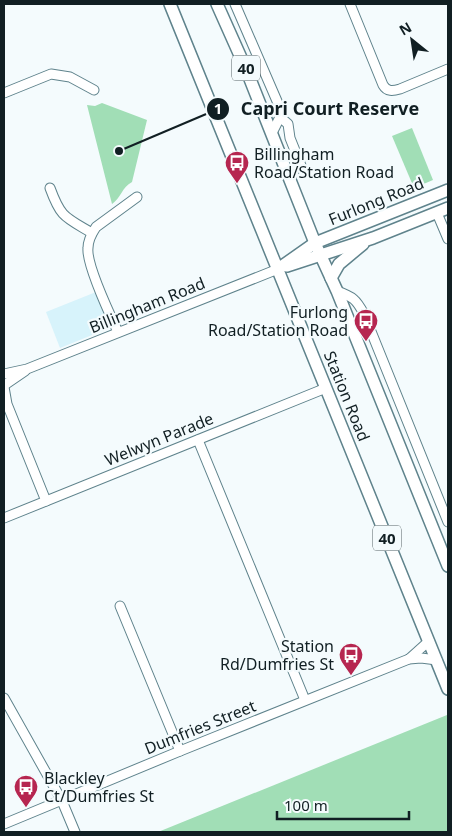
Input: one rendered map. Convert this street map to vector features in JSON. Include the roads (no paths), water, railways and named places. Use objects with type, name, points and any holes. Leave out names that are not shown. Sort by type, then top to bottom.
[{"type":"main road","name":"Station Road","points":[[170,4],[448,689]]},
{"type":"main road","name":"Station Road","points":[[217,4],[272,134],[315,243],[337,291],[448,566]]},
{"type":"main road","name":"Furlong Road","points":[[278,269],[315,243],[448,190]]},
{"type":"main road","name":"Furlong Road","points":[[278,269],[373,238],[443,211]]},
{"type":"main road","points":[[331,278],[340,263],[373,238]]},
{"type":"street","points":[[235,4],[280,108],[280,117],[272,134]]},
{"type":"street","points":[[350,4],[383,85],[387,90],[396,90],[448,69]]},
{"type":"street","points":[[4,93],[51,74],[70,77],[94,90]]},
{"type":"street","points":[[280,117],[288,124],[290,138],[304,173]]},
{"type":"street","points":[[50,188],[57,208],[63,215],[92,233]]},
{"type":"street","points":[[118,332],[90,262],[88,248],[92,233],[96,227],[137,197]]},
{"type":"street","points":[[443,211],[448,240]]},
{"type":"street","name":"Billingham Road","points":[[4,382],[27,369],[278,269]]},
{"type":"street","points":[[337,291],[351,296],[358,302],[364,314],[448,522]]},
{"type":"street","points":[[4,382],[5,403],[46,501]]},
{"type":"street","name":"Welwyn Parade","points":[[4,518],[326,388]]},
{"type":"street","points":[[198,440],[305,700]]},
{"type":"street","points":[[120,606],[180,751]]},
{"type":"street","name":"Dumfries Street","points":[[409,659],[429,641]]},
{"type":"street","name":"Dumfries Street","points":[[4,824],[409,659],[436,660]]},
{"type":"street","points":[[4,698],[62,801],[75,832]]},
{"type":"place","name":"Capri Court Reserve","points":[[119,151]]},
{"type":"place","name":"Billingham Road/Station Road","points":[[237,184]]},
{"type":"place","name":"Furlong Road/Station Road","points":[[366,342]]},
{"type":"place","name":"Station Rd/Dumfries St","points":[[351,676]]},
{"type":"place","name":"Blackley Ct/Dumfries St","points":[[26,808]]}]
